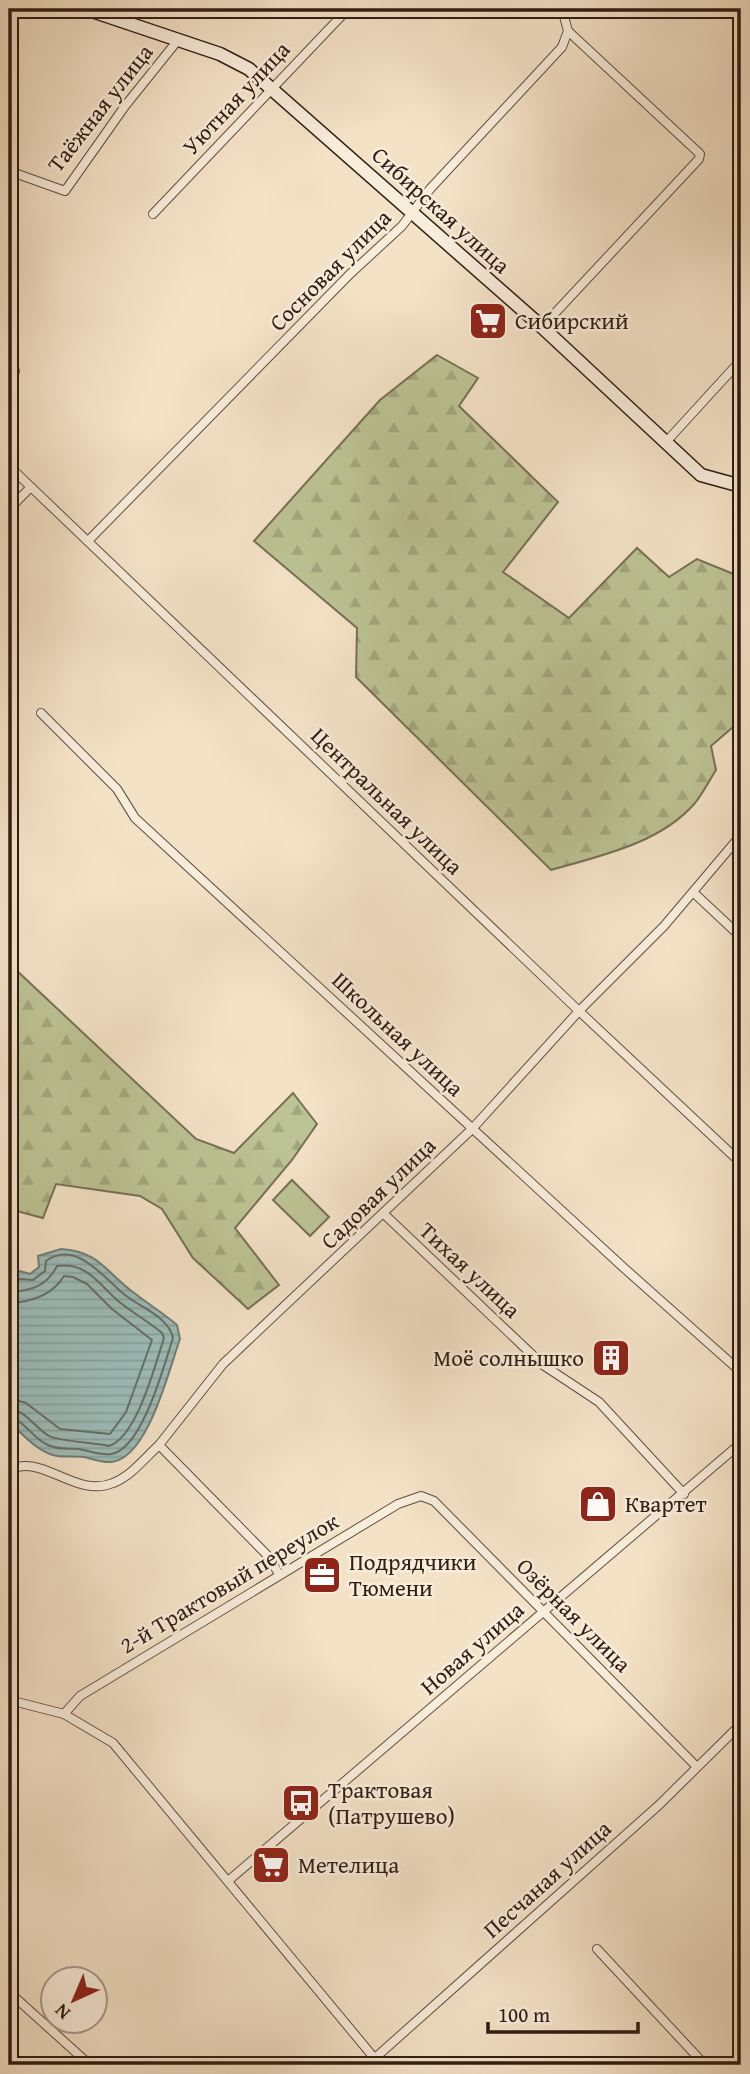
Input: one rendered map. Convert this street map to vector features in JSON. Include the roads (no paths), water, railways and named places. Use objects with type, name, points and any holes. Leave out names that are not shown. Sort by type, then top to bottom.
[{"type":"street","name":"Сибирская улица","points":[[86,9],[220,54],[272,86],[542,327],[701,475],[741,486]]},
{"type":"street","name":"Уютная улица","points":[[153,214],[348,9]]},
{"type":"street","points":[[542,327],[700,155],[568,31],[562,9]]},
{"type":"street","name":"Сосновая улица","points":[[88,541],[412,213],[430,189],[562,47],[568,31]]},
{"type":"street","name":"Таёжная улица","points":[[9,171],[65,191],[125,106],[178,40]]},
{"type":"street","points":[[666,442],[741,360]]},
{"type":"street","points":[[9,363],[15,371],[9,392]]},
{"type":"street","name":"Центральная улица","points":[[9,466],[579,1012],[741,1163]]},
{"type":"street","points":[[9,509],[31,486]]},
{"type":"street","name":"Школьная улица","points":[[41,713],[117,789],[135,818],[472,1129],[741,1372]]},
{"type":"street","name":"Садовая улица","points":[[9,1471],[33,1465],[92,1487],[110,1485],[125,1477],[159,1445],[223,1364],[472,1129],[579,1012],[664,926],[741,835]]},
{"type":"street","points":[[692,892],[741,937]]},
{"type":"street","name":"Тихая улица","points":[[383,1214],[543,1365],[599,1402],[684,1494]]},
{"type":"street","name":"Новая улица","points":[[228,1881],[741,1443]]},
{"type":"street","points":[[159,1445],[268,1556],[279,1574]]},
{"type":"street","name":"2-й Трактовый переулок","points":[[64,1714],[80,1696],[279,1574],[398,1504],[421,1496]]},
{"type":"street","name":"Озёрная улица","points":[[421,1496],[434,1501],[696,1766]]},
{"type":"street","points":[[9,1700],[64,1714],[113,1744],[377,2062]]},
{"type":"street","name":"Песчаная улица","points":[[377,2062],[659,1805],[741,1724]]},
{"type":"street","points":[[597,1949],[705,2065]]},
{"type":"street","points":[[9,1992],[90,2065]]},
{"type":"water","points":[[61,1249],[92,1257],[177,1325],[180,1339],[146,1430],[136,1446],[124,1457],[111,1462],[50,1454],[31,1442],[9,1422],[9,1280],[20,1271],[30,1274],[39,1267],[38,1256]]},
{"type":"place","name":"Сибирский","points":[[488,321]]},
{"type":"place","name":"Моё солнышко","points":[[611,1358]]},
{"type":"place","name":"Квартет","points":[[598,1504]]},
{"type":"place","name":"Подрядчики Тюмени","points":[[322,1575]]},
{"type":"place","name":"Трактовая (Патрушево)","points":[[301,1803]]},
{"type":"place","name":"Метелица","points":[[271,1865]]}]
